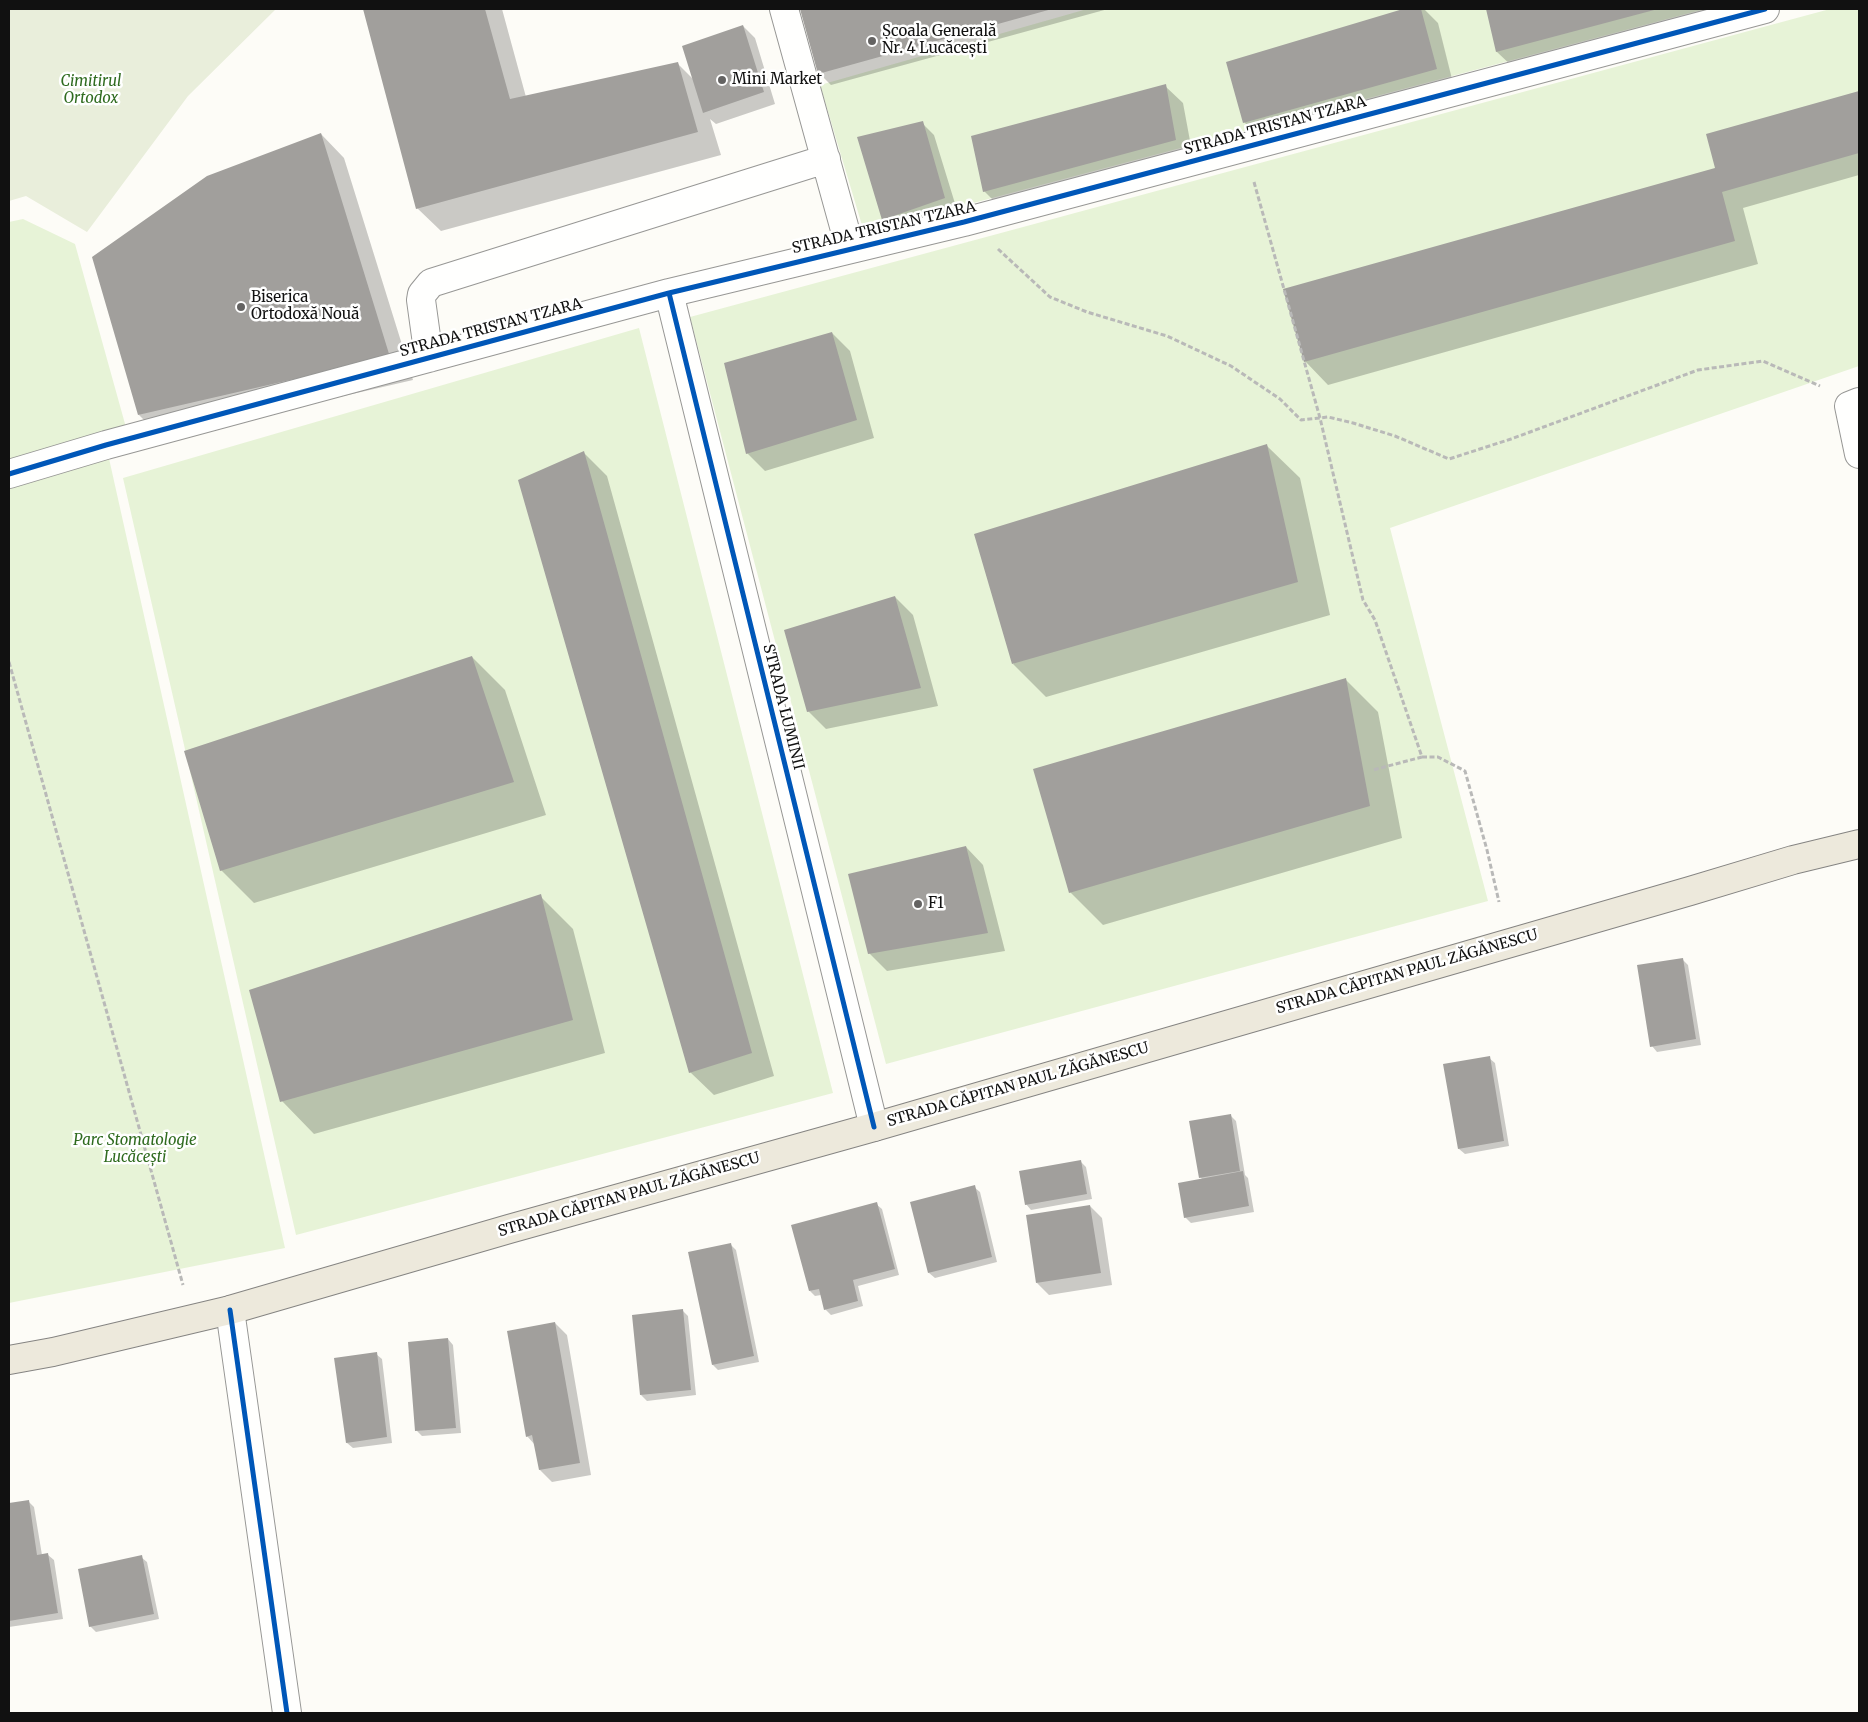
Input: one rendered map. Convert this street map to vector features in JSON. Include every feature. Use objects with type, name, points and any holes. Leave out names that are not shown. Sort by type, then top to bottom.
[{"type":"main road","name":"STRADA CĂPITAN PAUL ZĂGĂNESCU","points":[[1793,860],[1859,829]]},
{"type":"main road","name":"STRADA CĂPITAN PAUL ZĂGĂNESCU","points":[[9,1360],[53,1352],[230,1310],[499,1231],[874,1127],[1793,860],[1859,844]]},
{"type":"street","points":[[784,9],[850,248]]},
{"type":"street","name":"STRADA TRISTAN TZARA","points":[[9,474],[106,445],[669,293],[964,222],[1766,9]]},
{"type":"street","points":[[428,358],[421,300],[422,294],[431,282],[826,159]]},
{"type":"street","name":"STRADA LUMINII","points":[[669,293],[874,1127]]},
{"type":"street","points":[[1859,402],[1849,406],[1859,454]]},
{"type":"street","points":[[230,1310],[287,1713]]},
{"type":"path","points":[[1245,148],[1320,418],[1363,600],[1375,620],[1422,758]]},
{"type":"path","points":[[964,222],[1011,260],[1050,297],[1087,312],[1167,336],[1232,366],[1280,399],[1301,420],[1328,417],[1395,436],[1449,459],[1511,439],[1698,370],[1763,361],[1820,386]]},
{"type":"path","points":[[9,662],[193,1319]]},
{"type":"path","points":[[1373,770],[1422,758],[1438,757],[1465,771],[1499,902]]},
{"type":"green space","name":"Cimitirul Ortodox","points":[[9,9],[276,9],[188,96],[87,232],[26,196],[9,201]]},
{"type":"green space","points":[[1087,9],[1705,9],[864,232],[820,85]]},
{"type":"green space","points":[[1830,9],[1859,9],[1859,366],[1390,528],[1488,901],[886,1064],[690,317]]},
{"type":"green space","points":[[23,219],[75,244],[127,431],[9,465],[9,222]]},
{"type":"green space","points":[[639,328],[833,1093],[296,1235],[123,478]]},
{"type":"green space","name":"Parc Stomatologie Lucăcești","points":[[106,445],[285,1248],[9,1303],[9,474]]},
{"type":"building","points":[[363,9],[485,9],[510,99],[678,62],[698,132],[416,209]]},
{"type":"building","name":"Școala Generală Nr. 4 Lucăcești","points":[[800,9],[1052,9],[818,74]]},
{"type":"building","points":[[1403,9],[1421,9],[1437,69],[1243,123],[1226,62]]},
{"type":"building","points":[[1486,9],[1658,9],[1496,52]]},
{"type":"building","points":[[743,25],[764,92],[703,113],[682,46]]},
{"type":"building","points":[[1166,84],[1176,140],[983,192],[971,136]]},
{"type":"building","points":[[1859,91],[1859,153],[1722,192],[1735,241],[1304,362],[1283,289],[1715,168],[1706,134]]},
{"type":"building","points":[[923,121],[945,198],[882,220],[857,137]]},
{"type":"building","name":"Biserica Ortodoxă Nouă","points":[[321,133],[390,357],[138,415],[92,257],[207,176]]},
{"type":"building","points":[[832,332],[857,420],[746,454],[724,363]]},
{"type":"building","points":[[1267,444],[1298,582],[1012,664],[974,534]]},
{"type":"building","points":[[584,451],[752,1053],[689,1073],[518,480]]},
{"type":"building","points":[[895,596],[921,688],[807,712],[784,630]]},
{"type":"building","points":[[472,656],[514,782],[220,871],[184,751]]},
{"type":"building","points":[[1346,678],[1370,806],[1069,893],[1033,769]]},
{"type":"building","name":"F1","points":[[966,846],[988,933],[868,954],[848,874]]},
{"type":"building","points":[[541,894],[573,1020],[280,1102],[249,990]]},
{"type":"building","points":[[1683,958],[1696,1039],[1650,1047],[1637,965]]},
{"type":"building","points":[[1490,1056],[1504,1141],[1458,1149],[1443,1064]]},
{"type":"building","points":[[1231,1114],[1240,1171],[1199,1178],[1189,1121]]},
{"type":"building","points":[[1081,1160],[1087,1194],[1025,1205],[1019,1171]]},
{"type":"building","points":[[1243,1171],[1249,1206],[1184,1218],[1178,1183]]},
{"type":"building","points":[[975,1185],[992,1257],[928,1273],[910,1202]]},
{"type":"building","points":[[877,1202],[895,1269],[853,1280],[858,1301],[824,1310],[819,1289],[809,1291],[791,1225]]},
{"type":"building","points":[[1090,1205],[1101,1273],[1036,1283],[1026,1215]]},
{"type":"building","points":[[731,1243],[754,1356],[712,1365],[688,1252]]},
{"type":"building","points":[[683,1309],[691,1390],[640,1395],[632,1315]]},
{"type":"building","points":[[555,1322],[580,1463],[539,1470],[532,1435],[526,1437],[507,1331]]},
{"type":"building","points":[[448,1338],[456,1428],[415,1431],[408,1342]]},
{"type":"building","points":[[377,1352],[387,1437],[346,1443],[334,1358]]},
{"type":"building","points":[[29,1500],[37,1555],[48,1553],[58,1613],[9,1621],[9,1503]]},
{"type":"building","points":[[142,1555],[154,1614],[89,1627],[78,1569]]},
{"type":"cycle path","points":[[9,474],[106,445],[669,293],[964,222],[1765,9]]},
{"type":"cycle path","points":[[669,293],[874,1127]]},
{"type":"cycle path","points":[[230,1310],[287,1713]]},
{"type":"place","name":"Școala Generală Nr. 4 Lucăcești","points":[[872,41]]},
{"type":"place","name":"Mini Market","points":[[722,80]]},
{"type":"place","name":"Biserica Ortodoxă Nouă","points":[[241,307]]},
{"type":"place","name":"F1","points":[[918,904]]}]
